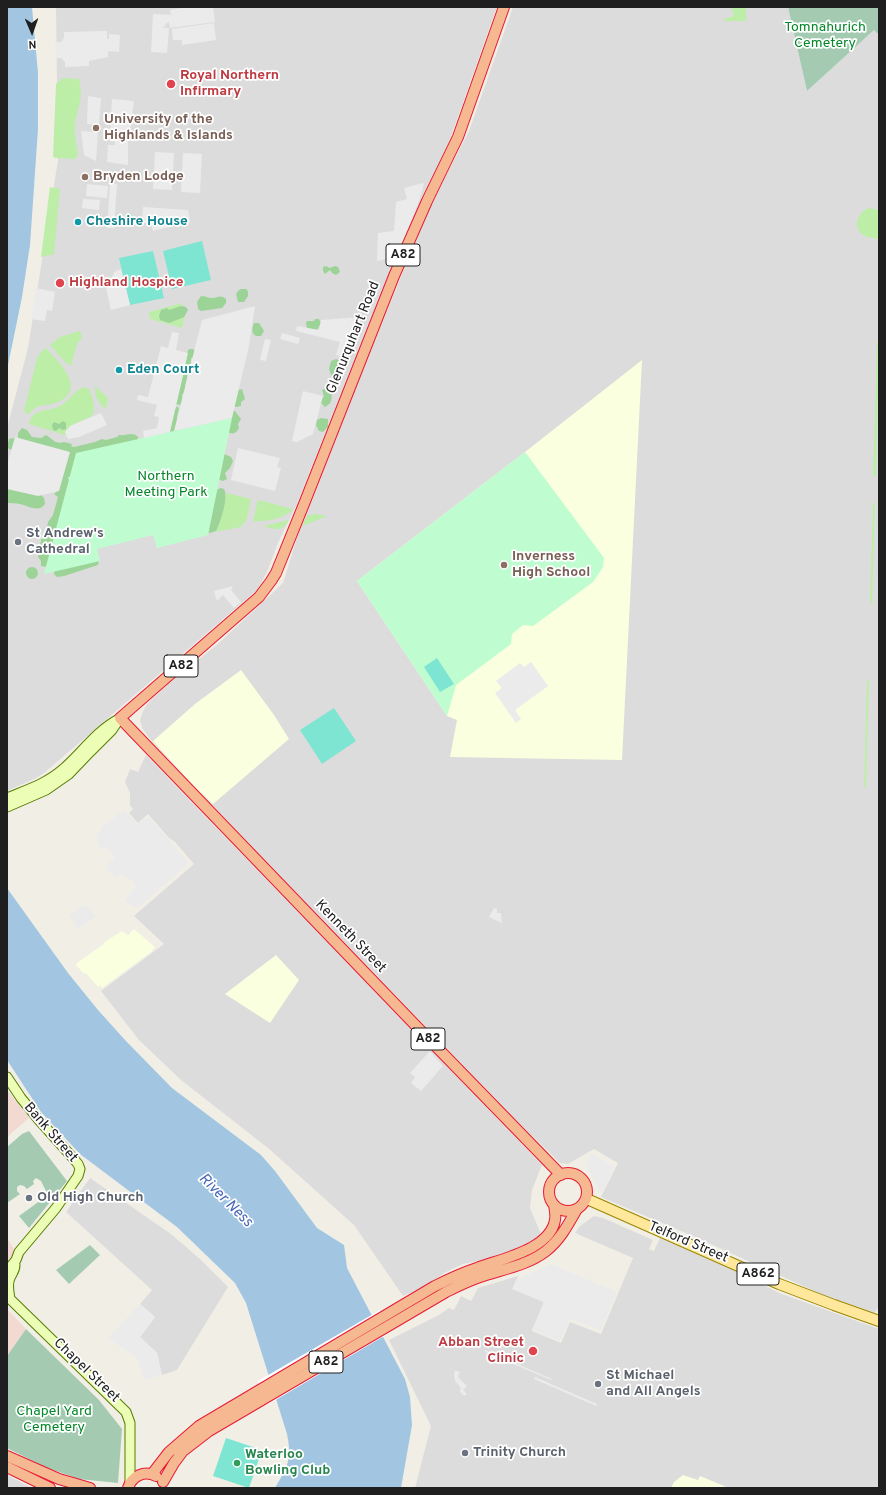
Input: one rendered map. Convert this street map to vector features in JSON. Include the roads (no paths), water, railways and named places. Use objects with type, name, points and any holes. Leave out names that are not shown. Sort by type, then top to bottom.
[{"type":"highway","name":"Glenurquhart Road","points":[[120,718],[259,597],[272,581],[307,498],[394,276],[427,201],[458,137],[504,7]]},
{"type":"highway","name":"Kenneth Street","points":[[120,718],[421,1031],[561,1174]]},
{"type":"highway","points":[[561,1174],[575,1174],[581,1177],[586,1183],[588,1190],[587,1199]]},
{"type":"highway","name":"A82","points":[[385,1321],[435,1286],[455,1276],[518,1254],[537,1244],[548,1234],[553,1226],[555,1214],[554,1205],[549,1195],[550,1188],[553,1181],[561,1174]]},
{"type":"highway","name":"A82","points":[[148,1474],[169,1452],[199,1426],[262,1393],[385,1321],[465,1282],[510,1268],[539,1256],[562,1235],[577,1209],[587,1199]]},
{"type":"highway","points":[[554,1205],[564,1211],[577,1209]]},
{"type":"highway","name":"A82","points":[[129,1485],[136,1476],[148,1474],[158,1477],[164,1485],[174,1463],[183,1451],[262,1393]]},
{"type":"highway","points":[[7,1456],[58,1479],[90,1488]]},
{"type":"highway","points":[[7,1467],[50,1488]]},
{"type":"main road","points":[[7,807],[69,774],[112,730],[120,718]]},
{"type":"main road","points":[[7,798],[44,787]]},
{"type":"main road","name":"Bank Street","points":[[7,1077],[33,1113],[72,1156],[80,1168],[78,1176],[56,1208],[19,1252],[16,1260]]},
{"type":"main road","name":"Telford Street","points":[[587,1199],[780,1284],[879,1321]]},
{"type":"main road","points":[[7,1271],[16,1260]]},
{"type":"main road","points":[[9,1297],[8,1282],[15,1271],[16,1260]]},
{"type":"main road","name":"Chapel Street","points":[[9,1297],[126,1412],[130,1423],[131,1463],[129,1485]]},
{"type":"main road","points":[[131,1463],[148,1474]]},
{"type":"water","points":[[7,7],[32,7],[38,73],[38,129],[30,245],[22,297],[7,370]]},
{"type":"water","name":"River Ness","points":[[7,888],[68,973],[125,1040],[172,1088],[261,1155],[275,1171],[317,1228],[344,1245],[347,1268],[405,1379],[410,1397],[412,1425],[401,1488],[275,1488],[288,1462],[289,1450],[287,1434],[246,1303],[235,1283],[177,1227],[80,1154],[41,1112],[7,1060]]},
{"type":"place","name":"Royal Northern Infirmary","points":[[171,84]]},
{"type":"place","name":"University of the Highlands & Islands","points":[[96,128]]},
{"type":"place","name":"Bryden Lodge","points":[[85,177]]},
{"type":"place","name":"Cheshire House","points":[[78,222]]},
{"type":"place","name":"Highland Hospice","points":[[60,283]]},
{"type":"place","name":"Eden Court","points":[[119,370]]},
{"type":"place","name":"St Andrew's Cathedral","points":[[18,542]]},
{"type":"place","name":"Inverness High School","points":[[504,565]]},
{"type":"place","name":"Old High Church","points":[[29,1198]]},
{"type":"place","name":"Abban Street Clinic","points":[[533,1351]]},
{"type":"place","name":"St Michael and All Angels","points":[[598,1384]]},
{"type":"place","name":"Trinity Church","points":[[465,1453]]},
{"type":"place","name":"Waterloo Bowling Club","points":[[237,1463]]},
{"type":"park label","name":"Tomnahurich Cemetery","points":[[825,36]]},
{"type":"park label","name":"Northern Meeting Park","points":[[166,486]]},
{"type":"park label","name":"Chapel Yard Cemetery","points":[[54,1420]]}]
